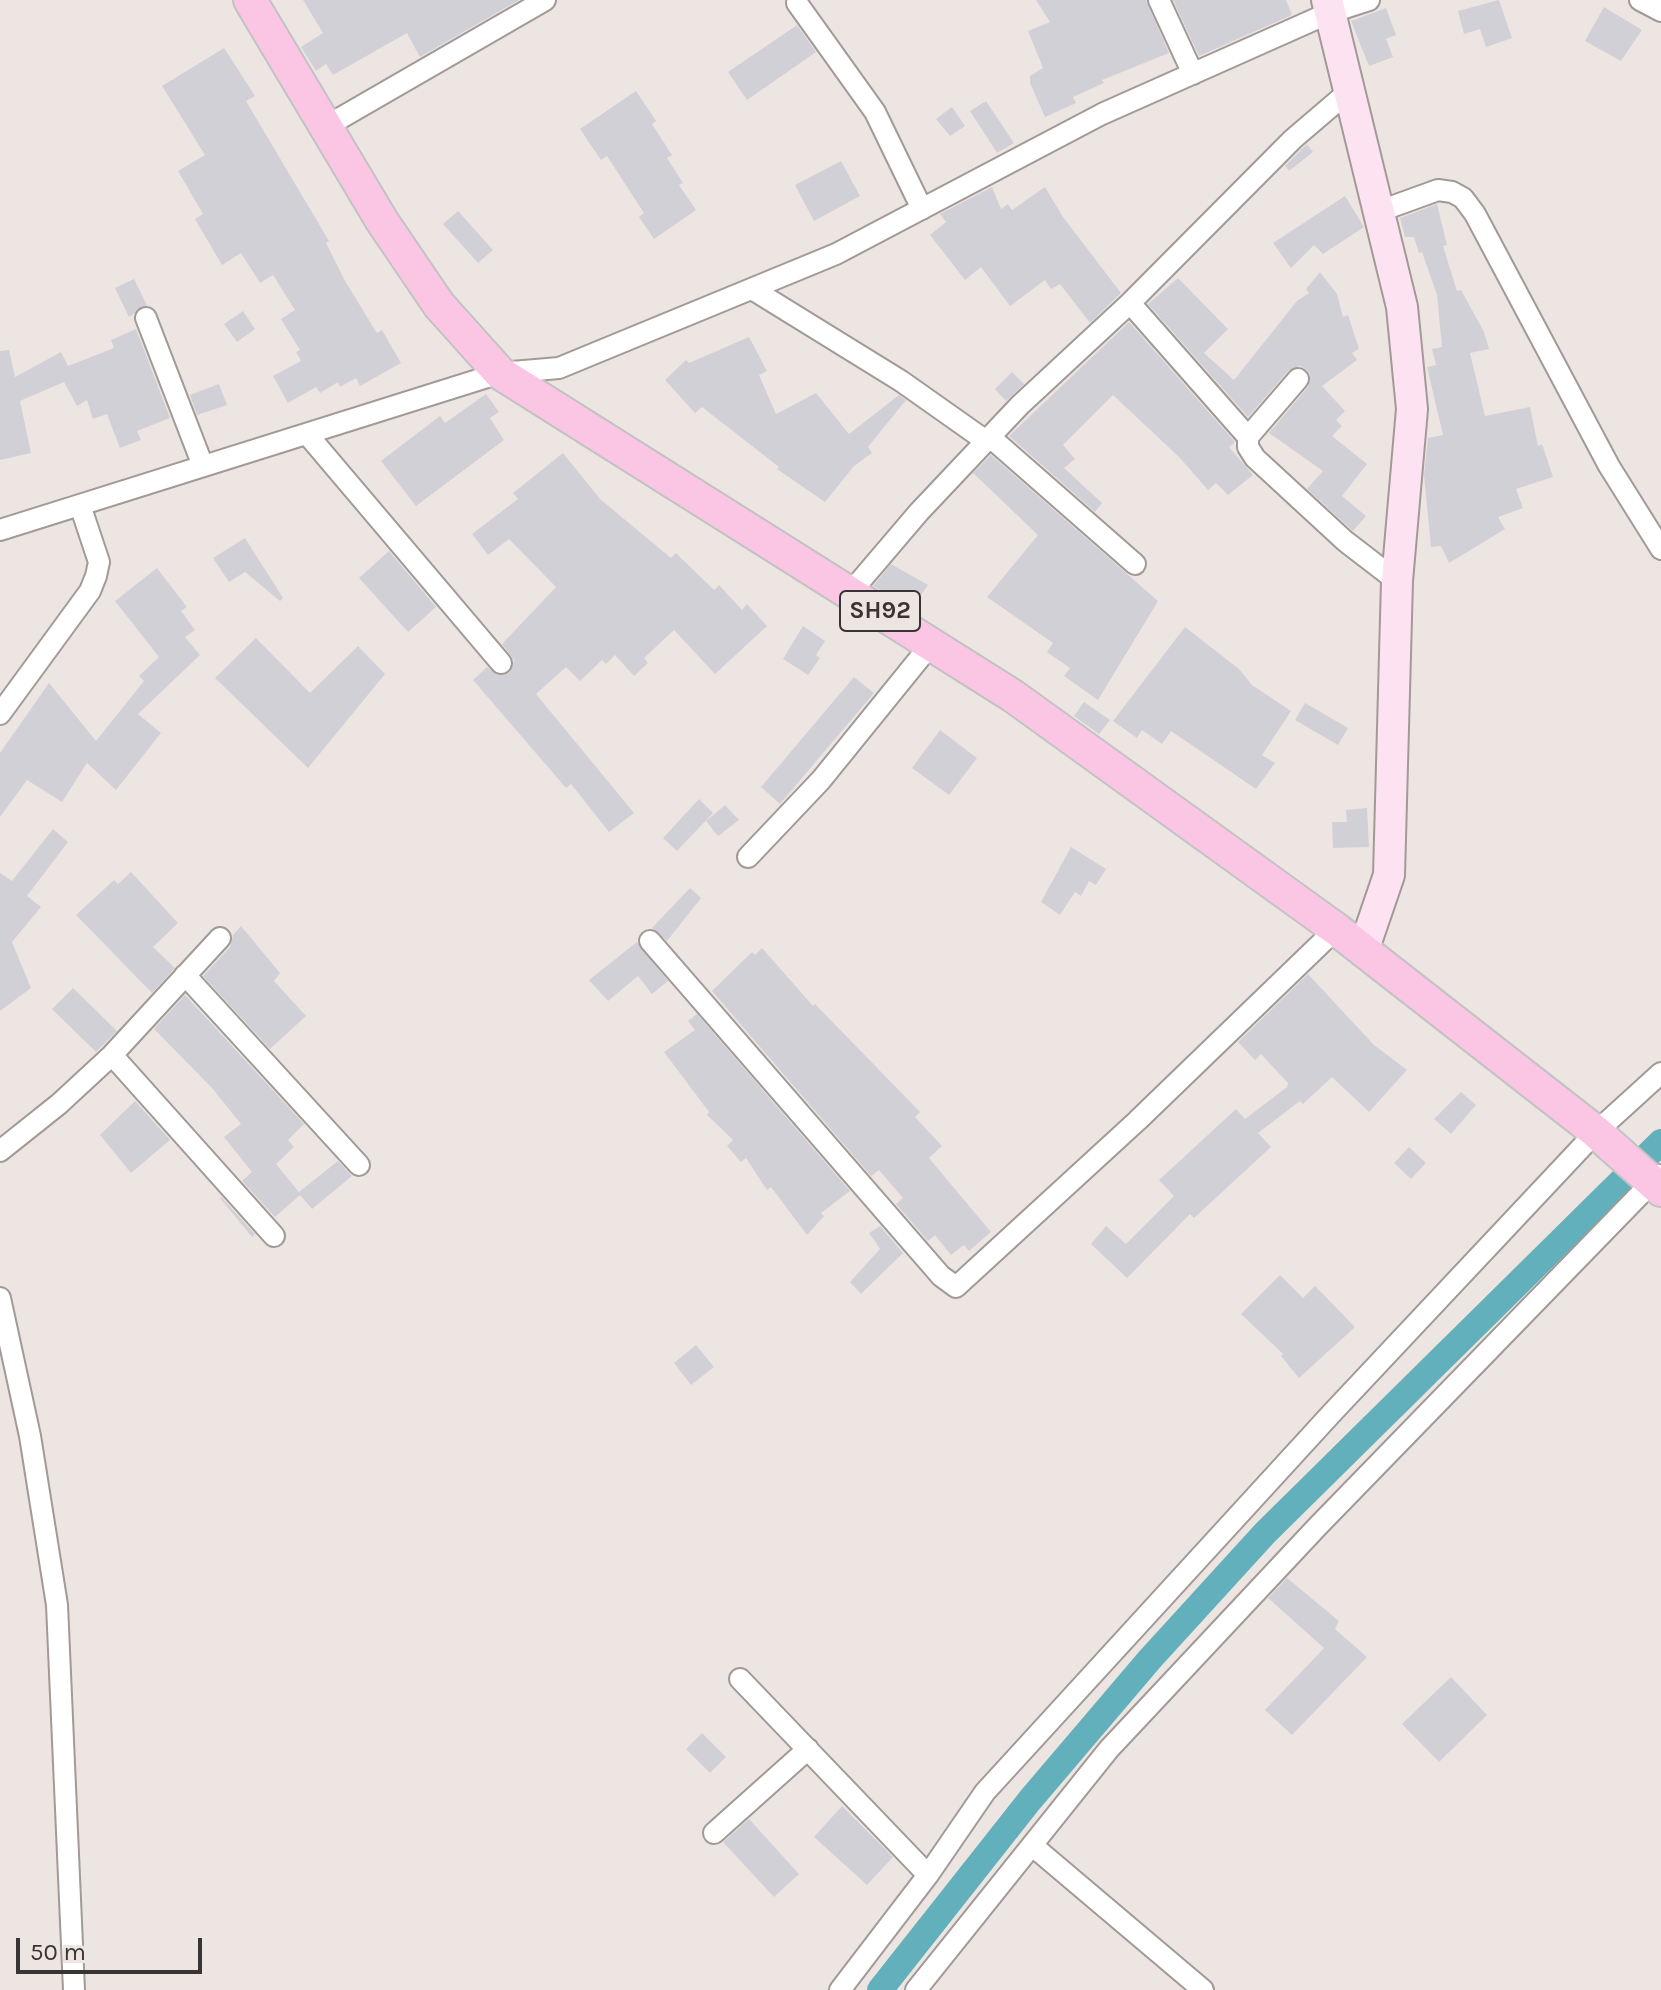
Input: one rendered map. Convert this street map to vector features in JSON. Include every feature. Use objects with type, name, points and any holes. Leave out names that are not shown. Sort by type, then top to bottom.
[{"type":"main road","name":"SH92","points":[[250,0],[325,127],[439,305],[500,373],[1013,696],[1336,929],[1655,1180]]},
{"type":"street","points":[[325,127],[545,0]]},
{"type":"street","points":[[1159,0],[1193,74]]},
{"type":"street","points":[[0,530],[500,373],[559,368],[836,254],[1102,114],[1193,74],[1328,6],[1369,0]]},
{"type":"street","points":[[1640,0],[1661,11]]},
{"type":"street","points":[[797,3],[875,112],[922,209]]},
{"type":"street","points":[[1328,6],[1402,307],[1412,409],[1397,581],[1389,875],[1363,951]]},
{"type":"street","points":[[850,593],[988,439],[1130,303],[1293,139],[1348,92]]},
{"type":"street","points":[[1380,211],[1438,190],[1463,198],[1475,214],[1601,453],[1661,549]]},
{"type":"street","points":[[752,289],[988,439],[1135,564]]},
{"type":"street","points":[[1130,303],[1248,437],[1255,458],[1345,541],[1397,581]]},
{"type":"street","points":[[146,318],[203,466]]},
{"type":"street","points":[[1248,437],[1298,379]]},
{"type":"street","points":[[307,434],[501,663]]},
{"type":"street","points":[[0,714],[90,591],[96,576],[99,562],[80,505]]},
{"type":"street","points":[[748,857],[821,780],[932,643]]},
{"type":"street","points":[[650,941],[941,1276],[956,1287],[1137,1121],[1336,929]]},
{"type":"street","points":[[0,1151],[59,1104],[112,1055],[220,938]]},
{"type":"street","points":[[185,975],[359,1165]]},
{"type":"street","points":[[112,1055],[274,1236]]},
{"type":"street","points":[[840,1990],[928,1875],[985,1792],[1331,1414],[1661,1073]]},
{"type":"street","points":[[916,1990],[1034,1847],[1109,1749],[1655,1180]]},
{"type":"street","points":[[0,1298],[30,1436],[57,1605],[74,1990]]},
{"type":"street","points":[[740,1679],[928,1875]]},
{"type":"street","points":[[714,1833],[808,1749]]},
{"type":"street","points":[[1034,1847],[1203,1990]]},
{"type":"building","points":[[303,0],[519,0],[420,57],[407,33],[333,75],[326,64],[316,71],[301,47],[323,33]]},
{"type":"building","points":[[1036,0],[1146,0],[1169,53],[1102,80],[1104,83],[1073,97],[1076,103],[1045,117],[1030,83],[1030,76],[1043,68],[1028,31],[1050,22]]},
{"type":"building","points":[[1173,0],[1286,0],[1292,15],[1199,56]]},
{"type":"building","points":[[1499,0],[1512,38],[1486,47],[1480,29],[1464,34],[1458,11]]},
{"type":"building","points":[[1604,7],[1642,30],[1621,61],[1585,41]]},
{"type":"building","points":[[1386,8],[1396,35],[1386,39],[1393,57],[1369,66],[1351,21]]},
{"type":"building","points":[[797,25],[816,52],[747,100],[728,72]]},
{"type":"building","points":[[224,48],[255,96],[246,101],[329,241],[326,243],[345,281],[377,333],[382,330],[401,363],[360,386],[356,378],[340,387],[338,382],[320,393],[316,387],[288,403],[273,376],[301,361],[296,352],[300,350],[281,319],[295,310],[273,275],[260,283],[241,253],[222,265],[195,219],[203,214],[178,171],[205,155],[162,86]]},
{"type":"building","points":[[636,91],[656,121],[652,124],[672,155],[667,158],[683,183],[679,185],[696,210],[654,239],[639,217],[644,213],[607,156],[601,160],[580,129]]},
{"type":"building","points":[[986,101],[1014,143],[997,153],[970,111]]},
{"type":"building","points":[[952,107],[965,126],[950,136],[936,119]]},
{"type":"building","points":[[1307,144],[1313,152],[1289,171],[1285,166]]},
{"type":"building","points":[[841,161],[860,196],[814,221],[795,185]]},
{"type":"building","points":[[992,187],[1001,209],[1008,204],[1012,210],[1045,187],[1063,217],[1121,293],[1090,323],[1060,284],[1051,289],[1045,280],[1010,306],[981,267],[965,280],[930,235],[946,222],[940,214]]},
{"type":"building","points":[[1345,196],[1364,227],[1323,254],[1314,245],[1291,268],[1273,243]]},
{"type":"building","points":[[1437,204],[1447,245],[1443,246],[1457,291],[1461,290],[1484,332],[1489,349],[1470,353],[1485,416],[1530,407],[1538,446],[1542,444],[1553,477],[1516,489],[1523,508],[1498,517],[1505,529],[1449,563],[1441,546],[1431,547],[1424,475],[1428,438],[1443,435],[1427,367],[1436,365],[1432,349],[1442,347],[1437,295],[1422,252],[1419,253],[1414,237],[1405,237],[1400,218]]},
{"type":"building","points":[[458,211],[493,250],[478,263],[443,224]]},
{"type":"building","points":[[1320,272],[1337,294],[1343,317],[1348,315],[1359,349],[1352,353],[1357,360],[1322,386],[1345,411],[1336,420],[1342,426],[1332,436],[1367,464],[1342,496],[1366,516],[1353,531],[1307,489],[1323,471],[1269,433],[1308,387],[1310,375],[1307,370],[1300,366],[1289,370],[1248,417],[1148,304],[1178,278],[1228,329],[1204,353],[1234,380],[1297,301],[1309,293],[1306,289]]},
{"type":"building","points":[[134,279],[147,305],[129,317],[115,288]]},
{"type":"building","points":[[243,311],[255,329],[237,342],[224,324]]},
{"type":"building","points":[[1129,322],[1235,442],[1229,447],[1253,475],[1228,495],[1216,483],[1208,490],[1179,457],[1113,395],[1063,445],[1075,459],[1064,468],[1102,503],[1095,512],[1009,436]]},
{"type":"building","points":[[136,329],[170,418],[137,431],[141,440],[120,448],[107,414],[93,419],[87,400],[77,406],[64,382],[20,401],[31,453],[0,460],[0,351],[9,350],[15,377],[61,352],[68,366],[114,348],[111,340]]},
{"type":"building","points":[[749,337],[767,371],[759,375],[776,414],[816,393],[849,434],[899,395],[906,400],[868,447],[872,453],[854,466],[825,502],[777,469],[779,467],[702,407],[695,413],[665,380],[686,360],[689,363]]},
{"type":"building","points":[[1012,372],[1024,384],[1006,401],[995,389]]},
{"type":"building","points":[[219,384],[227,405],[197,415],[190,395]]},
{"type":"building","points":[[486,394],[499,412],[490,418],[504,440],[416,506],[381,461],[440,416],[445,423]]},
{"type":"building","points":[[563,453],[600,499],[671,558],[676,553],[714,590],[719,585],[742,610],[747,604],[767,626],[715,674],[674,630],[644,658],[648,663],[634,676],[615,655],[606,664],[602,660],[580,681],[566,667],[536,694],[634,813],[609,832],[571,784],[566,788],[473,680],[487,667],[497,675],[510,672],[514,660],[502,644],[556,587],[509,539],[488,555],[472,534],[518,499],[513,493]]},
{"type":"building","points":[[991,455],[1158,601],[1098,700],[1064,676],[1070,668],[1047,652],[1053,643],[987,597],[1038,535],[973,473]]},
{"type":"building","points":[[245,538],[283,598],[280,601],[245,572],[229,582],[213,558]]},
{"type":"building","points":[[389,551],[436,607],[408,632],[359,578]]},
{"type":"building","points":[[891,564],[928,585],[912,608],[873,586]]},
{"type":"building","points":[[157,568],[187,607],[181,611],[195,630],[185,637],[200,655],[138,714],[161,733],[116,790],[87,763],[62,802],[27,780],[0,817],[0,753],[49,683],[96,741],[144,681],[139,676],[159,657],[115,601]]},
{"type":"building","points":[[803,626],[825,641],[816,655],[820,658],[808,675],[783,659]]},
{"type":"building","points":[[1185,627],[1239,669],[1252,685],[1291,711],[1262,755],[1275,763],[1256,789],[1171,731],[1162,744],[1142,730],[1137,738],[1113,721]]},
{"type":"building","points":[[256,638],[310,693],[358,646],[385,674],[308,768],[215,678]]},
{"type":"building","points":[[854,677],[874,693],[780,804],[761,787]]},
{"type":"building","points":[[1084,702],[1110,720],[1099,734],[1074,716]]},
{"type":"building","points":[[1305,703],[1348,728],[1338,745],[1295,720]]},
{"type":"building","points":[[940,730],[977,758],[949,795],[912,768]]},
{"type":"building","points":[[699,799],[713,813],[677,851],[663,838]]},
{"type":"building","points":[[725,805],[739,820],[718,836],[706,821]]},
{"type":"building","points":[[1367,808],[1369,847],[1333,848],[1332,822],[1347,822],[1346,810]]},
{"type":"building","points":[[53,829],[68,842],[27,896],[41,907],[12,942],[31,988],[0,1011],[0,873],[12,881]]},
{"type":"building","points":[[1071,847],[1106,869],[1096,885],[1089,881],[1081,896],[1075,892],[1060,915],[1041,902]]},
{"type":"building","points":[[131,872],[178,923],[153,947],[175,968],[152,993],[76,915],[114,880],[118,884]]},
{"type":"building","points":[[690,888],[701,898],[667,941],[652,928]]},
{"type":"building","points":[[241,926],[280,973],[274,981],[306,1016],[270,1049],[203,976],[230,947],[233,935]]},
{"type":"building","points":[[637,942],[668,981],[652,994],[638,976],[608,1001],[589,980]]},
{"type":"building","points":[[762,948],[813,1006],[815,1004],[920,1112],[915,1117],[942,1146],[929,1158],[991,1232],[969,1251],[964,1245],[951,1255],[935,1235],[928,1241],[896,1204],[903,1198],[879,1170],[871,1176],[712,991],[752,952],[755,955]]},
{"type":"building","points":[[1308,974],[1374,1045],[1407,1070],[1369,1112],[1332,1077],[1303,1104],[1300,1101],[1258,1133],[1271,1147],[1194,1218],[1190,1214],[1127,1278],[1091,1244],[1106,1226],[1126,1244],[1174,1196],[1159,1180],[1236,1109],[1245,1119],[1287,1087],[1288,1083],[1261,1054],[1255,1060],[1238,1042]]},
{"type":"building","points":[[73,988],[117,1031],[96,1052],[52,1009]]},
{"type":"building","points":[[185,995],[304,1124],[288,1140],[294,1147],[276,1164],[299,1192],[338,1161],[352,1176],[312,1209],[300,1195],[275,1217],[242,1181],[252,1172],[224,1137],[241,1124],[212,1088],[154,1029]]},
{"type":"building","points":[[697,1014],[850,1191],[821,1213],[824,1216],[807,1235],[771,1187],[767,1190],[746,1158],[741,1162],[727,1146],[733,1140],[707,1115],[709,1112],[664,1052],[695,1030],[688,1021]]},
{"type":"building","points":[[1461,1092],[1476,1105],[1451,1134],[1434,1119]]},
{"type":"building","points":[[135,1101],[170,1140],[131,1173],[100,1135]]},
{"type":"building","points":[[1409,1147],[1426,1163],[1411,1179],[1394,1163]]},
{"type":"building","points":[[220,1198],[255,1234],[252,1237]]},
{"type":"building","points":[[880,1226],[903,1253],[861,1294],[850,1282],[880,1249],[869,1233]]},
{"type":"building","points":[[1280,1275],[1303,1298],[1315,1286],[1355,1327],[1299,1378],[1281,1356],[1283,1354],[1241,1314]]},
{"type":"building","points":[[696,1345],[714,1367],[691,1385],[674,1363]]},
{"type":"building","points":[[1287,1578],[1339,1621],[1335,1629],[1367,1657],[1292,1735],[1265,1710],[1324,1648],[1268,1598]]},
{"type":"building","points":[[1451,1677],[1487,1715],[1439,1762],[1402,1724]]},
{"type":"building","points":[[702,1733],[726,1757],[710,1773],[686,1749]]},
{"type":"building","points":[[842,1806],[893,1857],[867,1885],[814,1837]]},
{"type":"building","points":[[749,1819],[799,1874],[774,1897],[723,1842]]},
{"type":"waterway","points":[[880,1990],[1030,1800],[1150,1659],[1265,1533],[1661,1142]]}]
